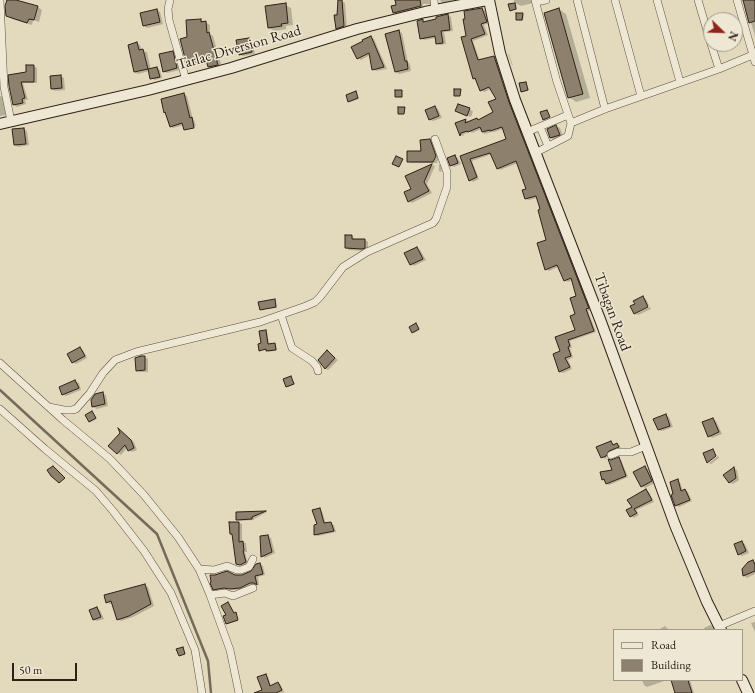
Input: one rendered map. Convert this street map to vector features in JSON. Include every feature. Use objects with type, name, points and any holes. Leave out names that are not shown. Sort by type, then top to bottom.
[{"type":"main road","name":"Tarlac Diversion Road","points":[[0,124],[231,68],[434,5],[488,0]]},
{"type":"main road","name":"Tibagan Road","points":[[488,0],[500,53],[514,100],[601,322],[687,554],[720,628]]},
{"type":"main road","points":[[742,681],[748,693]]},
{"type":"street","points":[[0,0],[4,87],[11,121]]},
{"type":"street","points":[[170,0],[168,9],[169,20],[186,80]]},
{"type":"street","points":[[535,153],[568,136],[571,123],[557,82],[536,1],[546,0]]},
{"type":"street","points":[[577,0],[605,109]]},
{"type":"street","points":[[615,0],[641,96]]},
{"type":"street","points":[[657,0],[680,82]]},
{"type":"street","points":[[698,0],[703,17]]},
{"type":"street","points":[[571,123],[641,96],[754,57],[737,0]]},
{"type":"street","points":[[714,52],[719,69]]},
{"type":"street","points":[[527,132],[568,115]]},
{"type":"street","points":[[540,127],[548,146]]},
{"type":"street","points":[[49,407],[64,410],[76,409],[90,393],[103,373],[115,360],[136,352],[225,331],[281,315],[315,302],[343,267],[367,252],[427,226],[435,221],[447,187],[447,172],[435,139]]},
{"type":"street","points":[[281,315],[292,348],[312,361],[317,367],[318,371]]},
{"type":"street","points":[[0,363],[110,459],[144,495],[178,537],[199,569],[210,595],[230,650],[240,693]]},
{"type":"street","points":[[0,409],[96,491],[144,551],[171,593],[195,650],[202,693]]},
{"type":"street","points":[[611,455],[618,452],[631,452],[646,446]]},
{"type":"street","points":[[199,569],[214,570],[227,566],[240,570],[248,567],[254,559]]},
{"type":"street","points":[[210,595],[225,592],[232,596],[253,588]]},
{"type":"street","points":[[720,628],[755,611]]},
{"type":"building","points":[[7,0],[16,0],[38,6],[34,20],[29,19],[27,23],[6,16],[5,6]]},
{"type":"building","points":[[338,0],[342,0],[344,26],[336,29],[334,15],[337,15]]},
{"type":"building","points":[[395,0],[420,0],[421,6],[393,13],[391,6],[396,5]]},
{"type":"building","points":[[743,0],[755,0],[755,21],[749,23]]},
{"type":"building","points":[[286,3],[288,23],[281,24],[282,26],[268,28],[265,6]]},
{"type":"building","points":[[515,3],[516,9],[510,11],[508,4]]},
{"type":"building","points":[[482,8],[487,22],[481,24],[485,34],[471,39],[478,60],[494,56],[509,102],[589,308],[586,309],[594,331],[568,340],[570,346],[568,347],[571,356],[565,358],[570,367],[559,372],[553,354],[560,351],[555,337],[575,330],[570,316],[575,314],[570,298],[576,296],[571,278],[564,281],[557,265],[545,270],[537,243],[546,240],[536,196],[525,199],[522,190],[526,189],[516,161],[497,169],[490,153],[470,159],[477,177],[469,181],[460,156],[506,139],[502,127],[482,132],[480,127],[461,133],[460,136],[455,123],[466,119],[465,123],[477,118],[478,120],[493,112],[488,102],[496,99],[489,87],[480,91],[475,78],[473,79],[461,37],[466,36],[463,19],[465,19],[464,11]]},
{"type":"building","points":[[559,8],[583,94],[568,98],[544,13]]},
{"type":"building","points":[[157,9],[160,22],[143,26],[140,13]]},
{"type":"building","points":[[516,13],[523,13],[522,20],[516,20]]},
{"type":"building","points":[[448,14],[450,30],[441,31],[443,43],[436,44],[435,36],[420,39],[417,21],[423,19],[423,22]]},
{"type":"building","points":[[201,19],[201,22],[206,21],[207,33],[209,32],[218,65],[208,67],[206,60],[187,66],[180,39],[187,37],[186,20]]},
{"type":"building","points":[[399,30],[408,69],[395,72],[385,34]]},
{"type":"building","points":[[371,36],[384,67],[372,70],[369,53],[357,59],[351,47]]},
{"type":"building","points":[[249,38],[252,52],[239,55],[236,40]]},
{"type":"building","points":[[137,42],[139,50],[143,49],[148,69],[134,72],[128,45]]},
{"type":"building","points":[[173,51],[177,68],[163,72],[159,54]]},
{"type":"building","points":[[26,65],[34,65],[34,82],[21,82],[25,98],[22,99],[23,103],[13,105],[8,75],[26,72]]},
{"type":"building","points":[[157,67],[160,77],[150,79],[148,69]]},
{"type":"building","points":[[61,75],[62,88],[51,89],[50,76]]},
{"type":"building","points":[[526,82],[528,90],[521,92],[519,83]]},
{"type":"building","points":[[454,89],[461,89],[460,96],[454,96]]},
{"type":"building","points":[[395,90],[402,90],[402,97],[395,97]]},
{"type":"building","points":[[356,91],[358,98],[348,102],[346,95]]},
{"type":"building","points":[[184,93],[194,128],[184,130],[182,123],[170,127],[165,112],[164,113],[161,99]]},
{"type":"building","points":[[458,104],[470,108],[467,116],[455,111]]},
{"type":"building","points":[[435,106],[439,116],[429,120],[425,110]]},
{"type":"building","points":[[398,107],[405,107],[404,114],[398,114]]},
{"type":"building","points":[[547,110],[550,117],[543,120],[540,112]]},
{"type":"building","points":[[556,125],[560,135],[550,138],[547,129]]},
{"type":"building","points":[[24,128],[26,144],[14,145],[12,129]]},
{"type":"building","points":[[430,139],[436,156],[433,162],[407,162],[407,151],[421,151],[420,140]]},
{"type":"building","points":[[455,155],[458,163],[450,166],[447,158]]},
{"type":"building","points":[[396,156],[403,159],[399,167],[392,164]]},
{"type":"building","points":[[432,164],[424,182],[429,191],[408,202],[404,192],[411,189],[405,176]]},
{"type":"building","points":[[345,235],[352,235],[352,239],[365,239],[365,248],[345,248]]},
{"type":"building","points":[[417,247],[423,259],[410,265],[404,253]]},
{"type":"building","points":[[643,296],[648,307],[634,314],[630,306],[635,304],[633,301]]},
{"type":"building","points":[[275,299],[276,307],[260,310],[258,302]]},
{"type":"building","points":[[416,323],[419,329],[412,333],[409,327]]},
{"type":"building","points":[[266,330],[268,344],[275,343],[276,350],[266,351],[266,349],[259,351],[258,344],[261,343],[259,331]]},
{"type":"building","points":[[80,347],[85,356],[72,363],[67,354]]},
{"type":"building","points":[[327,350],[335,358],[325,369],[318,360]]},
{"type":"building","points":[[145,356],[145,370],[136,371],[135,358]]},
{"type":"building","points":[[291,376],[294,384],[286,387],[283,379]]},
{"type":"building","points":[[75,380],[79,388],[62,395],[59,387]]},
{"type":"building","points":[[103,392],[105,404],[92,407],[91,400],[95,394]]},
{"type":"building","points":[[92,411],[96,418],[89,422],[85,415]]},
{"type":"building","points":[[666,414],[670,426],[658,430],[653,419]]},
{"type":"building","points":[[713,418],[719,432],[708,437],[702,422]]},
{"type":"building","points":[[118,428],[131,440],[134,448],[128,451],[125,445],[117,454],[108,446],[120,433]]},
{"type":"building","points":[[611,441],[613,445],[617,443],[619,447],[609,451],[606,456],[601,458],[596,447]]},
{"type":"building","points":[[713,449],[716,456],[707,463],[703,453]]},
{"type":"building","points":[[619,457],[626,476],[606,484],[604,479],[602,480],[600,472],[612,470],[608,459],[611,460]]},
{"type":"building","points":[[53,466],[65,478],[59,483],[47,470]]},
{"type":"building","points":[[645,466],[652,481],[641,487],[633,472]]},
{"type":"building","points":[[734,467],[736,478],[729,483],[723,475]]},
{"type":"building","points":[[678,479],[681,491],[685,489],[690,500],[675,506],[671,495],[673,494],[670,482]]},
{"type":"building","points":[[646,489],[652,500],[634,509],[637,513],[630,517],[626,510],[632,507],[627,500]]},
{"type":"building","points":[[320,508],[324,523],[331,522],[334,531],[314,535],[314,525],[317,524],[312,510]]},
{"type":"building","points":[[266,511],[252,517],[252,519],[236,520],[236,512]]},
{"type":"building","points":[[229,522],[239,522],[239,542],[243,541],[243,551],[246,562],[240,565],[236,564]]},
{"type":"building","points":[[268,535],[272,552],[261,557],[260,536]]},
{"type":"building","points":[[742,541],[746,551],[738,555],[734,544]]},
{"type":"building","points":[[753,560],[755,571],[743,576],[742,569],[748,562]]},
{"type":"building","points":[[260,563],[263,574],[255,576],[257,585],[250,583],[240,588],[213,590],[210,583],[210,575],[227,571],[235,575],[242,575],[251,571],[256,564]]},
{"type":"building","points":[[145,584],[151,604],[129,616],[117,620],[111,601],[106,603],[104,595]]},
{"type":"building","points":[[228,602],[234,613],[236,612],[238,620],[226,624],[223,616],[226,615],[221,606]]},
{"type":"building","points":[[97,607],[101,617],[93,620],[89,610]]},
{"type":"building","points":[[183,647],[185,654],[179,656],[176,649]]},
{"type":"building","points":[[266,674],[270,686],[278,682],[282,690],[276,693],[254,693],[262,690],[257,677]]},
{"type":"building","points":[[671,681],[688,681],[692,693],[675,693]]},
{"type":"waterway","points":[[0,390],[157,534],[208,661],[211,693]]}]
